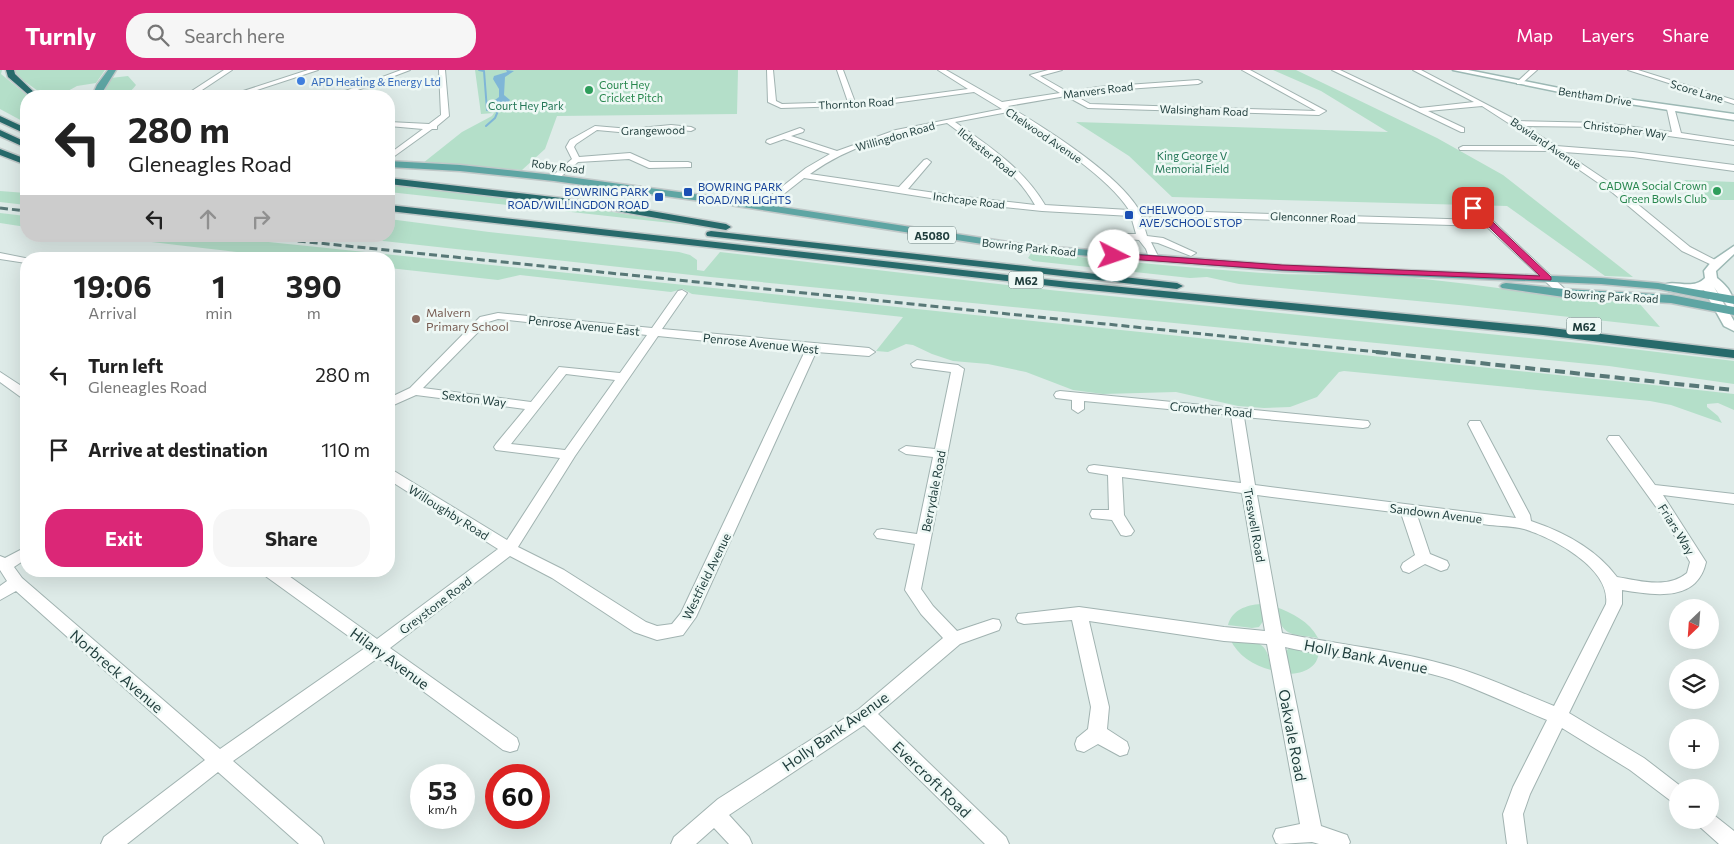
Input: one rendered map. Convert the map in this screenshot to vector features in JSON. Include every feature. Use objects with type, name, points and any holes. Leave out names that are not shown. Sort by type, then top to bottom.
[{"type":"highway","points":[[10,70],[11,75],[27,90]]},
{"type":"highway","points":[[0,119],[20,128]]},
{"type":"highway","points":[[0,134],[20,142]]},
{"type":"highway","points":[[0,152],[20,160]]},
{"type":"highway","points":[[395,182],[605,206],[702,224],[999,266]]},
{"type":"highway","name":"M62","points":[[395,199],[999,266],[1734,343]]},
{"type":"highway","name":"M62","points":[[395,209],[1059,284],[1524,329],[1734,354]]},
{"type":"main road","points":[[99,90],[112,70]]},
{"type":"main road","name":"Roby Road","points":[[395,164],[460,168],[554,178],[723,201]]},
{"type":"main road","name":"Bowring Park Road","points":[[723,201],[902,230],[1017,246],[1282,268],[1601,281],[1658,286],[1717,302]]},
{"type":"main road","name":"Bowring Park Road","points":[[1398,273],[1564,294],[1733,304]]},
{"type":"street","points":[[197,90],[229,70]]},
{"type":"street","points":[[251,90],[315,70]]},
{"type":"street","points":[[352,90],[407,70]]},
{"type":"street","points":[[395,154],[445,116],[442,70]]},
{"type":"street","name":"Thornton Road","points":[[770,70],[772,102],[789,106],[887,102],[972,90]]},
{"type":"street","points":[[840,70],[852,104]]},
{"type":"street","name":"Chelwood Avenue","points":[[940,70],[1044,132],[1117,190],[1136,213]]},
{"type":"street","name":"Walsingham Road","points":[[1060,70],[1032,75],[1088,106],[1318,113],[1322,111],[1245,70]]},
{"type":"street","points":[[1334,70],[1461,130]]},
{"type":"street","name":"Bowland Avenue","points":[[1416,70],[1483,104],[1558,150],[1616,191],[1686,249],[1716,263]]},
{"type":"street","name":"Bentham Drive","points":[[1456,70],[1519,83],[1671,109],[1734,117]]},
{"type":"street","points":[[1519,83],[1534,70]]},
{"type":"street","name":"Score Lane","points":[[1631,70],[1734,102]]},
{"type":"street","name":"Manvers Road","points":[[1004,108],[1068,94],[1128,86],[1198,82]]},
{"type":"street","points":[[1419,110],[1483,104]]},
{"type":"street","name":"Willingdon Road","points":[[768,202],[803,175],[837,154],[896,133],[1004,108]]},
{"type":"street","points":[[1671,109],[1677,135]]},
{"type":"street","name":"Ilchester Road","points":[[949,121],[1004,164],[1026,185],[1042,208]]},
{"type":"street","name":"Christopher Way","points":[[1516,123],[1603,124],[1734,143]]},
{"type":"street","points":[[395,124],[434,126]]},
{"type":"street","name":"Grangewood","points":[[576,160],[570,147],[573,142],[596,127],[630,131],[671,127],[693,129]]},
{"type":"street","points":[[770,142],[800,130]]},
{"type":"street","points":[[785,137],[837,154]]},
{"type":"street","name":"Christopher Way","points":[[1463,148],[1638,154],[1734,168]]},
{"type":"street","points":[[554,178],[576,160],[610,159],[639,153]]},
{"type":"street","points":[[630,156],[649,165],[692,165]]},
{"type":"street","points":[[901,191],[927,162]]},
{"type":"street","name":"Inchcape Road","points":[[803,175],[956,200],[1042,208],[1136,213]]},
{"type":"street","points":[[1473,208],[1564,294]]},
{"type":"street","points":[[1136,213],[1143,238],[1141,246],[1148,258]]},
{"type":"street","name":"Glenconner Road","points":[[1136,213],[1490,223]]},
{"type":"street","points":[[1099,246],[1126,236],[1162,241],[1191,253]]},
{"type":"street","points":[[1734,249],[1716,263],[1710,271],[1709,282],[1709,292],[1717,302],[1728,323],[1734,327]]},
{"type":"street","points":[[0,256],[20,259]]},
{"type":"street","points":[[1658,286],[1694,288],[1709,282]]},
{"type":"street","points":[[1709,282],[1733,304]]},
{"type":"street","name":"Greystone Road","points":[[112,844],[218,761],[377,649],[509,550],[569,455],[682,293]]},
{"type":"street","name":"Penrose Avenue East","points":[[484,319],[498,316],[653,332]]},
{"type":"street","points":[[395,400],[414,391],[484,319]]},
{"type":"street","name":"Penrose Avenue West","points":[[653,332],[869,352]]},
{"type":"street","name":"Westfield Avenue","points":[[509,550],[558,574],[640,627],[657,633],[677,630],[688,618],[812,348]]},
{"type":"street","name":"Berrydale Road","points":[[917,364],[958,369],[913,590],[927,610],[954,639]]},
{"type":"street","points":[[569,455],[501,447],[563,370],[623,377]]},
{"type":"street","points":[[0,376],[20,390]]},
{"type":"street","name":"Sexton Way","points":[[414,391],[533,406]]},
{"type":"street","name":"Crowther Road","points":[[1060,395],[1078,403],[1238,412],[1339,415],[1363,424]]},
{"type":"street","name":"Treswell Road","points":[[1238,412],[1248,488],[1274,638]]},
{"type":"street","points":[[1475,424],[1523,515],[1524,524]]},
{"type":"street","name":"Friars Way","points":[[1611,582],[1655,589],[1680,585],[1693,577],[1698,562],[1685,538],[1652,489],[1614,439]]},
{"type":"street","points":[[906,450],[941,454]]},
{"type":"street","name":"Sandown Avenue","points":[[1094,469],[1524,524],[1561,538],[1599,566],[1611,582]]},
{"type":"street","points":[[1115,472],[1116,515],[1126,531]]},
{"type":"street","name":"Willoughby Road","points":[[395,478],[509,550]]},
{"type":"street","points":[[1652,489],[1734,499]]},
{"type":"street","points":[[1407,509],[1423,557],[1441,565]]},
{"type":"street","points":[[1097,514],[1116,515]]},
{"type":"street","points":[[882,534],[923,540]]},
{"type":"street","name":"Norbreck Avenue","points":[[20,555],[2,564],[16,582],[314,844]]},
{"type":"street","points":[[1409,567],[1423,557]]},
{"type":"street","name":"Hilary Avenue","points":[[278,577],[510,744]]},
{"type":"street","points":[[0,594],[16,582]]},
{"type":"street","points":[[1517,844],[1513,814],[1520,793],[1614,604],[1615,593],[1611,582]]},
{"type":"street","points":[[1079,613],[1100,706],[1091,739],[1120,748]]},
{"type":"street","name":"Holly Bank Avenue","points":[[1024,618],[1079,613],[1224,634],[1274,638],[1325,649],[1413,663],[1455,674],[1558,716],[1636,764],[1669,788]]},
{"type":"street","name":"Holly Bank Avenue","points":[[681,844],[725,805],[865,714],[954,639],[993,625]]},
{"type":"street","name":"Oakvale Road","points":[[1274,638],[1312,832]]},
{"type":"street","name":"Evercroft Road","points":[[865,714],[999,844]]},
{"type":"street","points":[[715,814],[742,844]]},
{"type":"street","points":[[1717,829],[1734,844]]},
{"type":"street","points":[[1283,836],[1312,832],[1340,842]]},
{"type":"green space","points":[[0,70],[2,70],[1,74],[21,90],[20,120],[0,109]]},
{"type":"green space","points":[[13,70],[105,70],[96,83],[77,86],[70,90],[37,90],[13,73]]},
{"type":"green space","name":"Court Hey Park","points":[[475,70],[738,70],[737,114],[557,116],[545,149],[522,170],[423,163],[462,132],[492,116],[494,113],[481,114]]},
{"type":"green space","name":"King George V Memorial Field","points":[[1273,70],[1296,70],[1437,138],[1503,175],[1633,277],[1605,276],[1507,206],[1172,197],[1129,156],[1076,122],[1388,132],[1321,91]]},
{"type":"green space","points":[[128,76],[136,85],[132,90],[105,90],[111,78]]},
{"type":"green space","name":"CADWA Social Crown Green Bowls Club","points":[[1684,180],[1734,182],[1734,200],[1711,200]]},
{"type":"green space","points":[[395,185],[545,201],[698,226],[395,193]]},
{"type":"green space","points":[[0,191],[20,193],[20,204],[0,202]]},
{"type":"green space","points":[[0,213],[20,215],[20,226],[0,223]]},
{"type":"green space","points":[[395,220],[489,232],[679,252],[690,255],[697,260],[697,270],[704,271],[720,252],[1050,290],[1589,344],[1734,361],[1734,384],[1609,366],[710,277],[392,242],[395,242]]},
{"type":"green space","points":[[151,242],[268,242],[365,252],[237,252]]},
{"type":"green space","points":[[1032,252],[1262,273],[1414,278],[1639,303],[1660,327],[1239,284],[1207,277],[1190,278],[1033,261],[1028,258]]},
{"type":"green space","points":[[395,255],[1734,394],[1734,410],[1718,403],[1707,404],[1707,407],[1718,416],[1722,423],[1671,405],[1650,401],[1344,371],[1339,372],[1317,397],[1290,407],[1238,406],[1176,392],[1103,394],[1073,390],[1026,372],[988,364],[953,361],[913,345],[906,344],[888,352],[876,351],[903,317],[692,294],[683,289],[671,292],[520,275],[498,280],[395,269]]},
{"type":"green space","points":[[1261,604],[1264,620],[1259,627],[1228,625],[1240,609]]},
{"type":"green space","points":[[1276,607],[1305,622],[1318,638],[1288,632],[1281,624]]},
{"type":"green space","points":[[1230,639],[1254,642],[1264,647],[1271,670],[1247,659],[1237,650]]},
{"type":"green space","points":[[1295,647],[1319,651],[1318,657],[1316,662],[1305,671],[1289,674],[1285,652]]},
{"type":"water","points":[[506,70],[514,71],[505,77],[504,95],[510,100],[506,105],[496,106],[495,100],[499,97],[499,89],[493,79],[494,76],[507,72]]},
{"type":"waterway","points":[[479,70],[484,71],[487,110],[498,111],[495,118],[486,126]]},
{"type":"railway","points":[[0,208],[20,210]]},
{"type":"railway","points":[[308,242],[1388,353]]},
{"type":"railway","points":[[1376,352],[1734,390]]},
{"type":"place","name":"APD Heating & Energy Ltd","points":[[301,81]]},
{"type":"place","name":"Court Hey Cricket Pitch","points":[[589,90]]},
{"type":"place","name":"CADWA Social Crown Green Bowls Club","points":[[1717,191]]},
{"type":"place","name":"BOWRING PARK ROAD/NR LIGHTS","points":[[688,192]]},
{"type":"place","name":"BOWRING PARK ROAD/WILLINGDON ROAD","points":[[659,197]]},
{"type":"place","name":"CHELWOOD AVE/SCHOOL STOP","points":[[1129,215]]},
{"type":"place","name":"Malvern Primary School","points":[[416,319]]},
{"type":"route","points":[[1114,256],[1282,268],[1548,278],[1473,208]]}]
